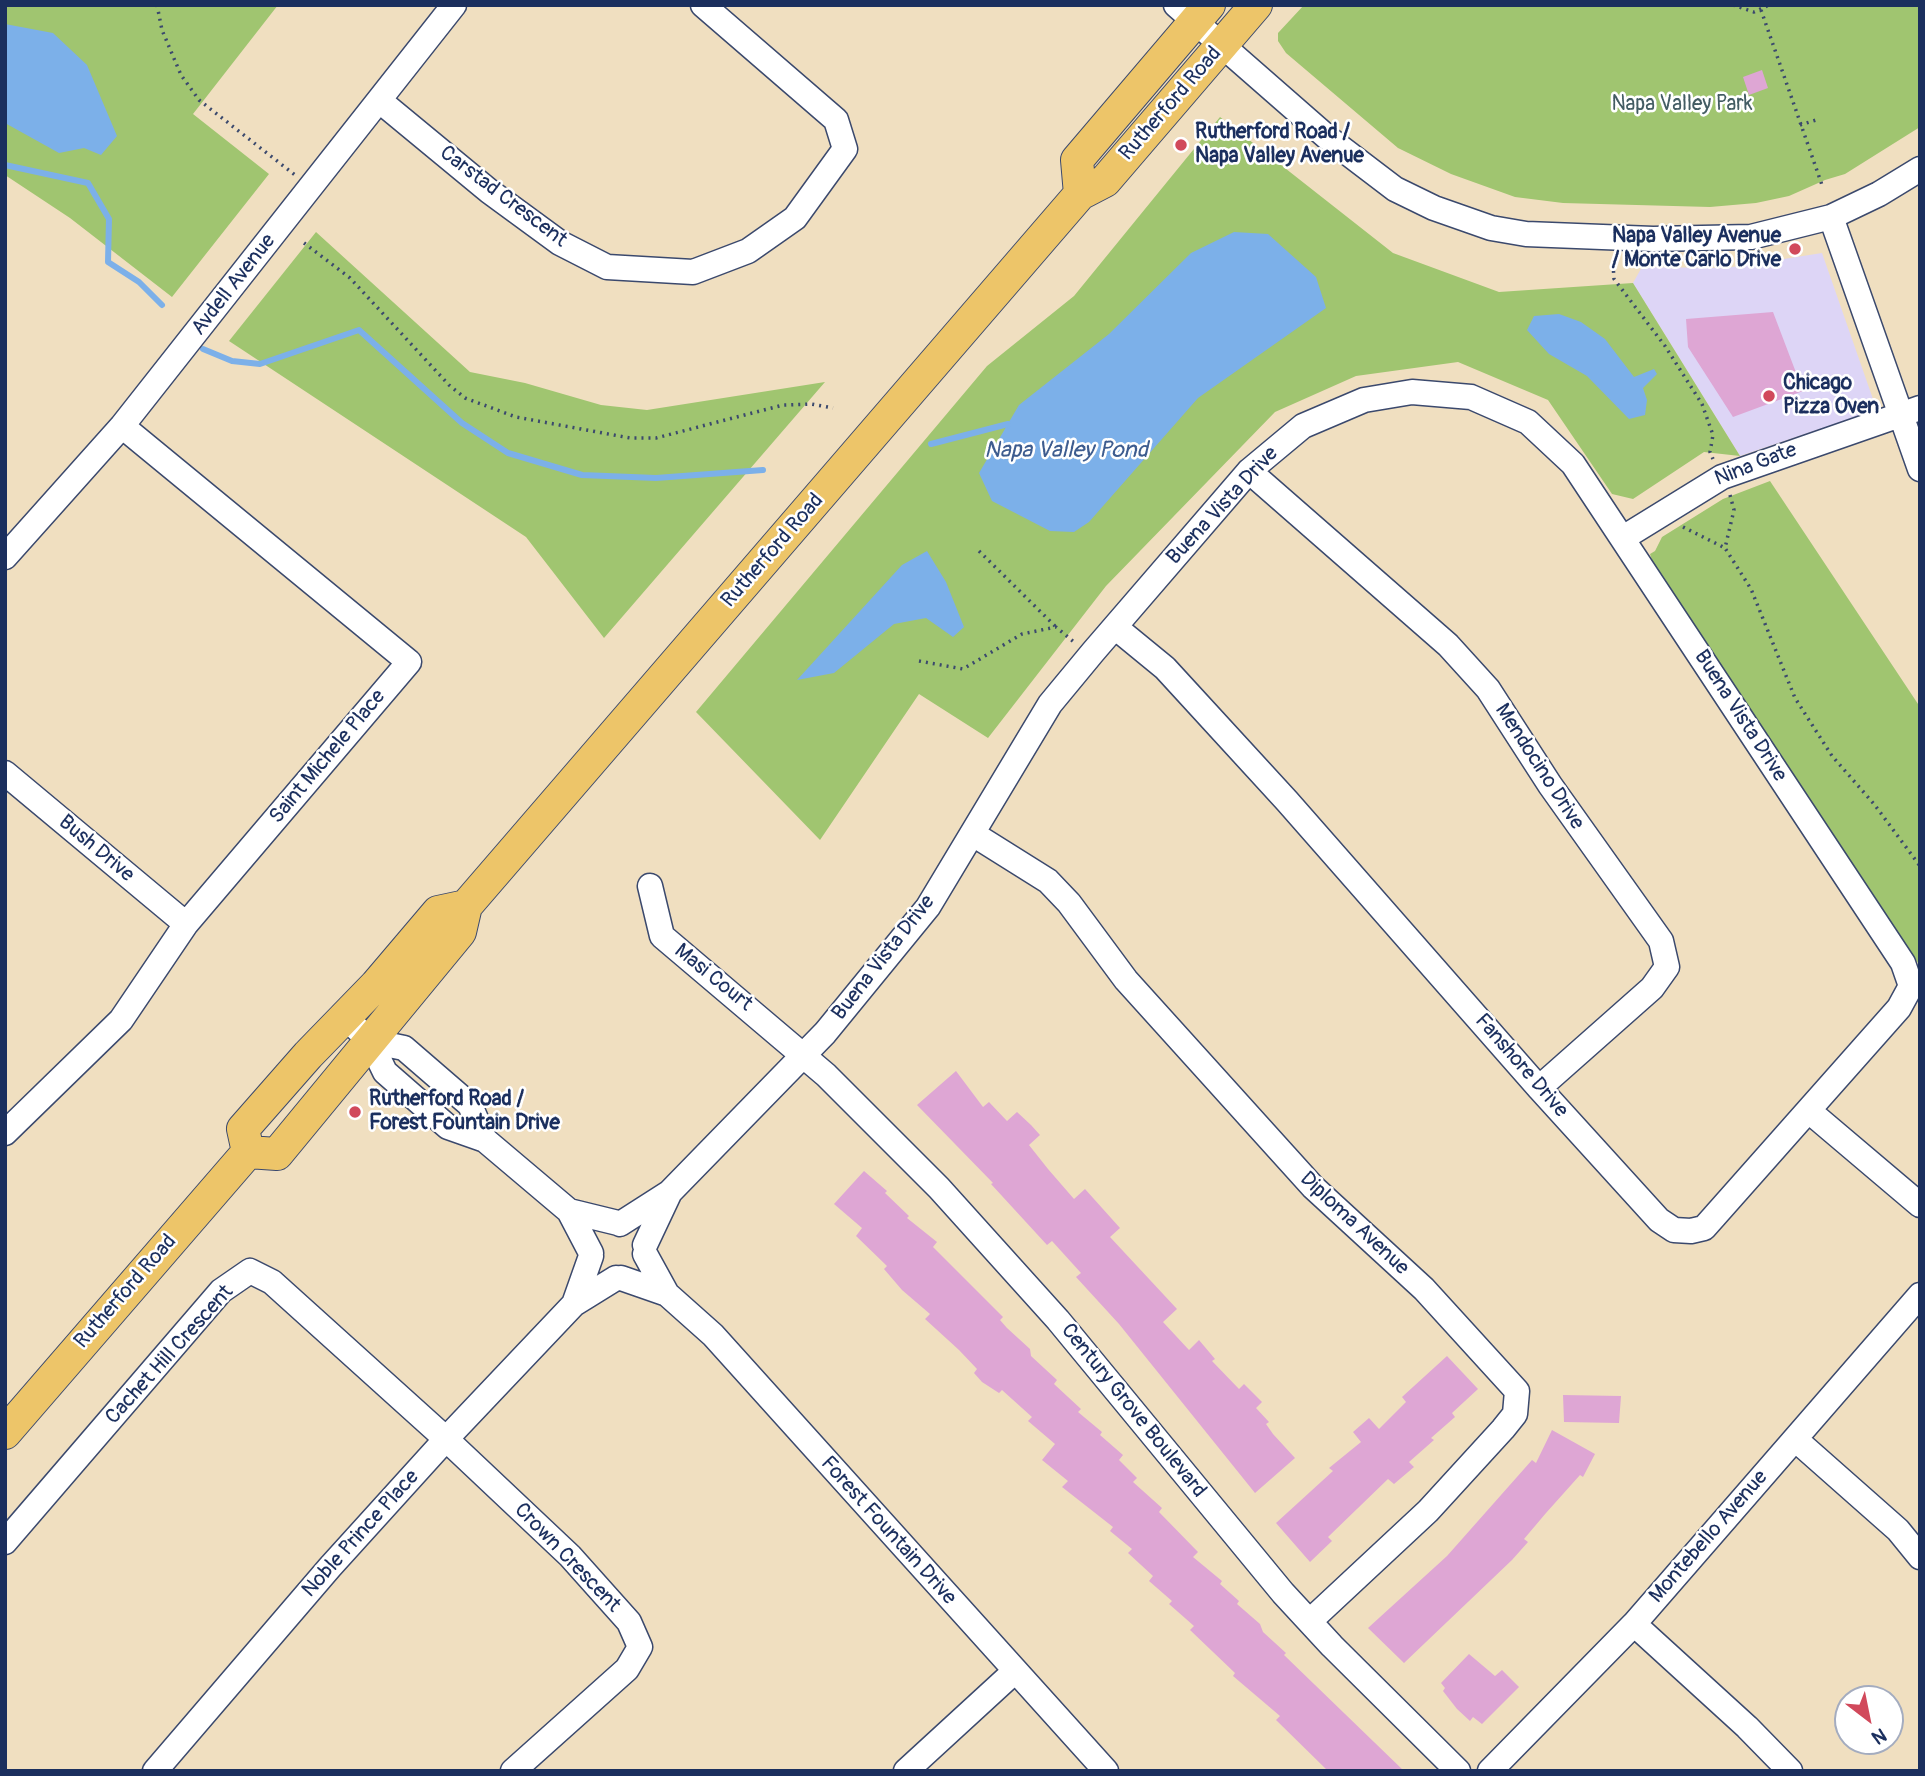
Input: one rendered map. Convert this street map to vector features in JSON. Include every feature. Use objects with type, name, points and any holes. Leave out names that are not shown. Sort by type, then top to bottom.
[{"type":"main road","name":"Rutherford Road","points":[[5,1433],[248,1152],[277,1154],[460,932],[466,906],[1080,194],[1105,181],[1256,5]]},
{"type":"main road","name":"Rutherford Road","points":[[1080,194],[1077,160],[1193,11]]},
{"type":"main road","points":[[248,1152],[243,1129],[438,912],[466,906]]},
{"type":"street","name":"Avdell Avenue","points":[[5,557],[122,426],[454,5]]},
{"type":"street","name":"Carstad Crescent","points":[[380,101],[489,191],[560,243],[607,267],[693,272],[748,251],[795,218],[845,149],[836,120],[703,5]]},
{"type":"street","points":[[1193,11],[1222,46],[1343,151],[1395,189],[1434,208],[1491,228],[1526,234],[1728,239],[1774,233],[1831,217],[1879,194],[1920,169]]},
{"type":"street","points":[[1831,217],[1910,411],[1920,469]]},
{"type":"street","name":"Buena Vista Drive","points":[[619,1224],[670,1192],[825,1033],[928,907],[1050,704],[1249,471],[1303,426],[1364,400],[1412,392],[1471,397],[1528,422],[1573,464],[1903,963]]},
{"type":"street","name":"Nina Gate","points":[[1623,538],[1722,477],[1910,411]]},
{"type":"street","name":"Saint Michele Place","points":[[5,1133],[121,1020],[186,924],[409,662],[122,426]]},
{"type":"street","name":"Mendocino Drive","points":[[1249,471],[1448,645],[1488,689],[1595,850],[1661,941],[1667,967],[1652,988],[1539,1088]]},
{"type":"street","name":"Fanshore Drive","points":[[1115,627],[1164,668],[1259,771],[1539,1088],[1659,1220],[1674,1230],[1704,1228],[1899,1008],[1911,986],[1903,963]]},
{"type":"street","name":"Bush Drive","points":[[5,773],[186,924]]},
{"type":"street","name":"Diploma Avenue","points":[[973,834],[1036,873],[1069,903],[1126,980],[1313,1188],[1424,1289],[1517,1391],[1515,1414],[1495,1439],[1428,1511],[1310,1621]]},
{"type":"street","name":"Masi Court","points":[[650,886],[662,936],[804,1054]]},
{"type":"street","points":[[345,1017],[370,1041],[386,1072],[448,1127],[485,1140],[569,1211],[598,1270],[618,1278],[639,1268],[645,1249],[635,1229],[569,1211]]},
{"type":"street","name":"Century Grove Boulevard","points":[[804,1054],[939,1188],[1058,1320],[1230,1530],[1310,1621],[1458,1771]]},
{"type":"street","points":[[1809,1111],[1920,1205]]},
{"type":"street","name":"Buena Vista Drive","points":[[645,1249],[670,1192]]},
{"type":"street","points":[[591,1254],[597,1234],[619,1224]]},
{"type":"street","name":"Forest Fountain Drive","points":[[645,1249],[667,1294],[713,1335],[1107,1771]]},
{"type":"street","name":"Noble Prince Place","points":[[574,1304],[591,1254]]},
{"type":"street","name":"Cachet Hill Crescent","points":[[5,1542],[221,1291],[250,1271],[272,1282],[446,1439]]},
{"type":"street","name":"Forest Fountain Drive","points":[[618,1278],[667,1294]]},
{"type":"street","name":"Noble Prince Place","points":[[155,1771],[330,1567],[446,1439],[574,1304],[618,1278]]},
{"type":"street","name":"Montebello Avenue","points":[[1490,1771],[1634,1624],[1920,1295]]},
{"type":"street","name":"Crown Crescent","points":[[446,1439],[570,1556],[629,1622],[640,1647],[627,1669],[513,1771]]},
{"type":"street","points":[[1795,1439],[1898,1530],[1920,1557]]},
{"type":"street","points":[[1634,1624],[1747,1727],[1790,1771]]},
{"type":"street","points":[[906,1771],[1015,1671]]},
{"type":"path","points":[[157,5],[162,30],[176,64],[198,100],[296,176]]},
{"type":"path","points":[[1733,5],[1747,11],[1762,10],[1769,5]]},
{"type":"path","points":[[1762,10],[1822,185]]},
{"type":"path","points":[[1800,125],[1816,120]]},
{"type":"path","points":[[304,243],[350,278],[449,386],[465,398],[516,417],[630,438],[656,438],[783,405],[811,404],[834,408]]},
{"type":"path","points":[[1613,264],[1615,279],[1665,346],[1702,404],[1713,435],[1710,452],[1716,464]]},
{"type":"path","points":[[1725,548],[1734,510],[1728,490]]},
{"type":"path","points":[[1680,524],[1691,533],[1725,548],[1751,589],[1801,710],[1832,756],[1882,814],[1920,866]]},
{"type":"path","points":[[979,551],[1079,646]]},
{"type":"path","points":[[919,660],[963,669],[1022,634],[1056,627]]},
{"type":"shaded area","points":[[1822,253],[1874,402],[1861,415],[1740,456],[1633,283],[1642,267],[1726,268]]},
{"type":"green space","points":[[5,5],[278,5],[193,114],[269,174],[172,297],[70,218],[5,175]]},
{"type":"green space","name":"Napa Valley Park","points":[[1304,5],[1920,5],[1920,127],[1845,174],[1789,196],[1756,203],[1710,207],[1563,203],[1515,197],[1451,174],[1398,148],[1286,53],[1278,41],[1278,33]]},
{"type":"green space","points":[[1220,117],[1393,253],[1499,292],[1633,283],[1740,456],[1704,452],[1633,499],[1612,494],[1548,400],[1458,362],[1356,376],[1275,412],[1106,586],[988,738],[919,694],[820,840],[696,712],[987,366],[1074,296]]},
{"type":"green space","points":[[316,232],[470,372],[525,383],[601,405],[647,410],[825,382],[604,638],[526,537],[229,341]]},
{"type":"green space","points":[[1770,481],[1920,707],[1920,966],[1653,563],[1650,554],[1655,551],[1662,537],[1723,499]]},
{"type":"water","points":[[5,24],[53,33],[87,65],[117,136],[101,155],[84,148],[59,153],[5,123]]},
{"type":"water","name":"Napa Valley Pond","points":[[1234,232],[1268,234],[1316,277],[1326,308],[1198,398],[1089,522],[1074,532],[1050,531],[992,501],[979,473],[1019,405],[1109,334],[1191,253]]},
{"type":"water","points":[[1559,314],[1581,322],[1605,339],[1634,377],[1654,369],[1657,374],[1643,388],[1647,400],[1645,415],[1629,419],[1587,376],[1549,354],[1527,330],[1534,316]]},
{"type":"water","points":[[927,551],[946,582],[964,627],[953,637],[926,618],[894,624],[834,673],[797,680],[902,565]]},
{"type":"building","points":[[1762,70],[1768,88],[1749,95],[1743,77]]},
{"type":"building","points":[[1773,312],[1803,391],[1733,417],[1688,347],[1686,319]]},
{"type":"building","points":[[956,1071],[983,1107],[989,1102],[1007,1121],[1017,1112],[1031,1125],[1040,1135],[1029,1145],[1048,1169],[1074,1199],[1085,1189],[1120,1228],[1110,1237],[1177,1309],[1163,1322],[1189,1350],[1199,1340],[1215,1359],[1212,1361],[1239,1389],[1244,1384],[1262,1402],[1256,1408],[1269,1422],[1266,1424],[1273,1434],[1295,1458],[1255,1493],[1119,1324],[1076,1277],[1081,1273],[1052,1241],[1047,1245],[991,1184],[993,1183],[917,1105]]},
{"type":"building","points":[[864,1171],[887,1191],[885,1193],[909,1216],[907,1218],[937,1242],[933,1247],[1003,1317],[1000,1320],[1030,1349],[1031,1356],[1057,1380],[1054,1384],[1081,1409],[1078,1412],[1102,1432],[1100,1435],[1123,1455],[1119,1460],[1137,1478],[1133,1482],[1162,1508],[1159,1512],[1198,1552],[1193,1557],[1222,1581],[1220,1584],[1239,1601],[1237,1604],[1260,1624],[1263,1632],[1286,1653],[1284,1655],[1404,1771],[1328,1771],[1276,1720],[1280,1716],[1233,1676],[1235,1673],[1190,1630],[1194,1626],[1169,1604],[1172,1601],[1149,1581],[1153,1576],[1128,1553],[1132,1549],[1110,1531],[1113,1527],[1062,1487],[1068,1481],[1042,1460],[1055,1444],[1028,1421],[1032,1417],[1002,1390],[999,1393],[982,1382],[974,1373],[977,1369],[925,1319],[930,1314],[902,1290],[884,1269],[887,1266],[856,1236],[862,1228],[834,1204]]},
{"type":"building","points":[[1447,1356],[1478,1389],[1452,1413],[1455,1417],[1431,1438],[1434,1440],[1409,1462],[1414,1467],[1394,1484],[1388,1479],[1328,1537],[1332,1541],[1310,1562],[1276,1523],[1333,1471],[1329,1468],[1361,1442],[1353,1432],[1369,1418],[1379,1429],[1406,1402],[1402,1397]]},
{"type":"building","points":[[1563,1395],[1621,1396],[1619,1423],[1564,1422]]},
{"type":"building","points":[[1552,1430],[1595,1454],[1583,1477],[1580,1475],[1546,1513],[1524,1539],[1528,1542],[1512,1560],[1404,1663],[1368,1628],[1447,1556],[1532,1460],[1536,1463]]},
{"type":"building","points":[[1469,1654],[1495,1676],[1502,1670],[1519,1687],[1482,1724],[1473,1717],[1470,1721],[1457,1709],[1443,1691],[1445,1688],[1441,1683]]},
{"type":"waterway","points":[[5,165],[88,183],[109,219],[108,262],[139,282],[162,305]]},
{"type":"waterway","points":[[203,349],[232,361],[260,364],[359,330],[462,423],[508,453],[582,475],[656,478],[763,470]]},
{"type":"waterway","points":[[931,444],[1008,424]]},
{"type":"place","name":"Rutherford Road / Napa Valley Avenue","points":[[1181,145]]},
{"type":"place","name":"Napa Valley Avenue / Monte Carlo Drive","points":[[1795,249]]},
{"type":"place","name":"Chicago Pizza Oven","points":[[1769,396]]},
{"type":"place","name":"Rutherford Road / Forest Fountain Drive","points":[[355,1112]]}]
